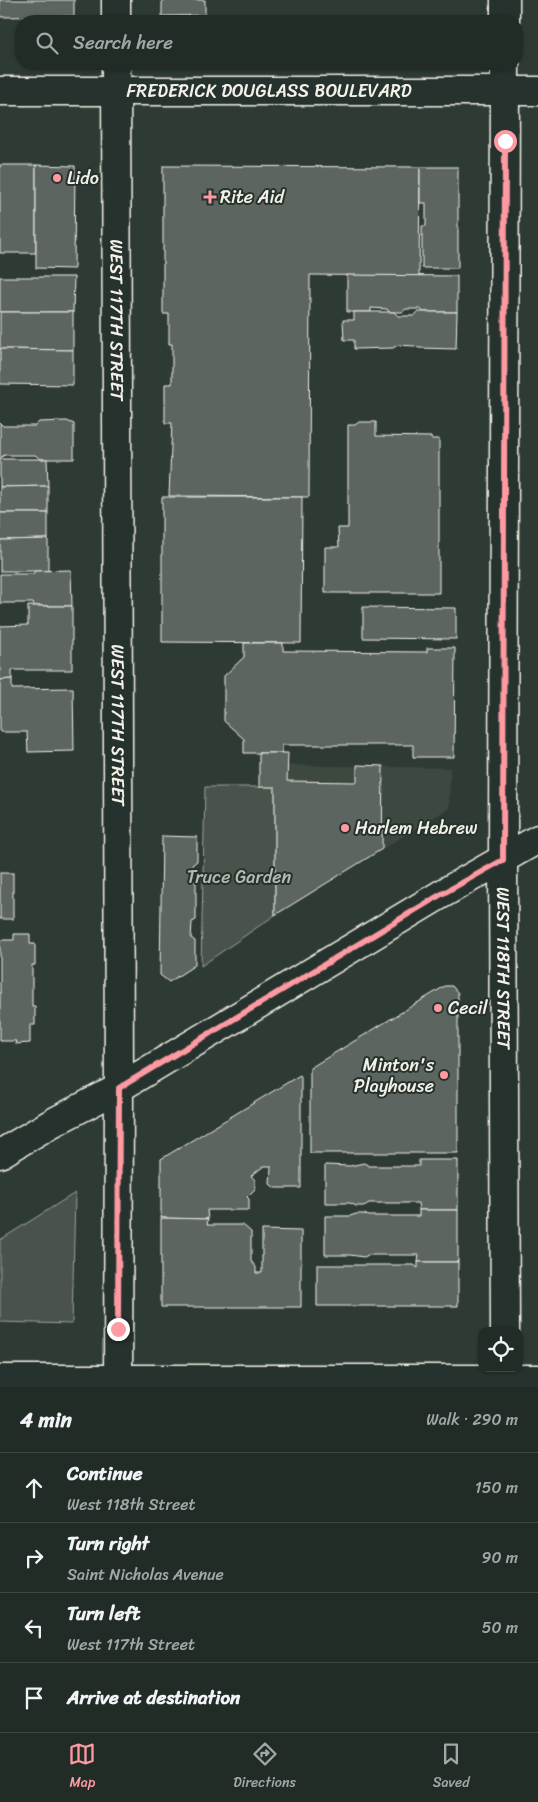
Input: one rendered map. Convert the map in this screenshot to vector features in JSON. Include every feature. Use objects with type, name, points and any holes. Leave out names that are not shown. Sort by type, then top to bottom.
[{"type":"main road","points":[[116,0],[116,15]]},
{"type":"main road","points":[[505,0],[505,15]]},
{"type":"main road","name":"WEST 117TH STREET","points":[[116,70],[118,1383]]},
{"type":"main road","name":"WEST 118TH STREET","points":[[505,70],[503,860],[505,1327]]},
{"type":"main road","name":"FREDERICK DOUGLASS BOULEVARD","points":[[0,91],[538,91]]},
{"type":"main road","points":[[0,1154],[52,1123],[119,1088],[440,895],[538,839]]},
{"type":"main road","points":[[0,1379],[118,1383],[538,1379]]},
{"type":"shaded area","name":"Harlem Hebrew","points":[[273,765],[450,768],[449,808],[275,915],[275,787]]},
{"type":"green space","name":"Truce Garden","points":[[205,787],[275,787],[275,915],[201,966]]},
{"type":"green space","points":[[75,1193],[72,1324],[0,1322],[0,1240]]},
{"type":"building","points":[[0,0],[74,0],[74,15],[15,15],[15,17],[0,17]]},
{"type":"building","points":[[162,0],[205,0],[205,15],[162,15]]},
{"type":"building","points":[[0,165],[36,165],[36,253],[0,253]]},
{"type":"building","points":[[36,165],[75,166],[74,269],[36,268]]},
{"type":"building","points":[[163,166],[420,167],[419,276],[310,275],[309,497],[169,496],[172,423],[165,423],[165,384],[172,384],[172,344],[169,344],[169,314],[163,314]]},
{"type":"building","points":[[420,167],[458,167],[458,268],[422,268],[422,226],[426,226],[426,203],[420,203]]},
{"type":"building","points":[[347,275],[457,276],[457,312],[424,312],[420,309],[406,309],[402,312],[389,312],[387,309],[371,308],[371,312],[347,312]]},
{"type":"building","points":[[0,277],[74,277],[73,312],[0,312]]},
{"type":"building","points":[[0,312],[73,312],[73,350],[0,349]]},
{"type":"building","points":[[354,312],[394,312],[398,316],[414,316],[418,312],[457,312],[456,349],[419,348],[398,345],[393,348],[354,349],[354,340],[344,340],[343,320],[354,320]]},
{"type":"building","points":[[0,349],[73,350],[73,385],[0,384]]},
{"type":"building","points":[[67,421],[74,424],[74,459],[41,459],[35,455],[4,455],[0,459],[0,423],[3,426],[35,426],[39,422]]},
{"type":"building","points":[[359,422],[376,422],[376,436],[431,437],[431,439],[439,439],[439,593],[325,593],[325,547],[339,547],[338,528],[348,528],[348,425],[355,425]]},
{"type":"building","points":[[0,459],[47,459],[48,486],[0,487]]},
{"type":"building","points":[[48,486],[48,513],[0,513],[0,487]]},
{"type":"building","points":[[162,497],[302,497],[301,643],[162,642]]},
{"type":"building","points":[[0,513],[48,513],[48,539],[0,540]]},
{"type":"building","points":[[48,539],[48,571],[0,571],[0,540]]},
{"type":"building","points":[[71,570],[72,606],[35,606],[33,603],[0,603],[0,574],[33,574],[35,571]]},
{"type":"building","points":[[28,606],[72,606],[72,670],[12,670],[12,679],[0,680],[0,626],[28,625]]},
{"type":"building","points":[[363,607],[456,608],[456,639],[363,638]]},
{"type":"building","points":[[244,643],[283,643],[283,651],[427,652],[427,648],[455,648],[454,757],[413,757],[413,745],[282,745],[282,753],[244,753],[244,739],[224,721],[224,676],[244,657]]},
{"type":"building","points":[[12,679],[12,689],[73,688],[74,751],[28,752],[27,732],[0,732],[0,680]]},
{"type":"building","name":"Harlem Hebrew","points":[[259,753],[288,753],[287,781],[357,782],[357,765],[383,766],[382,849],[275,915],[275,787],[259,787]]},
{"type":"building","points":[[162,836],[197,837],[197,861],[192,865],[192,880],[196,882],[196,920],[192,922],[191,938],[195,941],[195,965],[169,982],[160,975]]},
{"type":"building","points":[[0,873],[13,873],[13,919],[0,919]]},
{"type":"building","points":[[14,934],[30,934],[30,944],[35,944],[35,965],[32,965],[32,1006],[35,1006],[35,1025],[30,1025],[30,1043],[15,1044],[16,1041],[0,1041],[0,940],[14,940]]},
{"type":"building","points":[[445,986],[452,986],[458,993],[458,1153],[310,1153],[310,1068]]},
{"type":"building","points":[[300,1075],[301,1188],[275,1188],[270,1184],[271,1166],[264,1166],[251,1176],[255,1180],[255,1189],[247,1197],[249,1199],[249,1210],[207,1210],[208,1219],[161,1218],[161,1159]]},
{"type":"building","points":[[419,1160],[458,1160],[458,1210],[419,1210],[418,1203],[369,1203],[364,1206],[356,1206],[350,1203],[325,1203],[325,1165],[350,1166],[364,1163],[369,1166],[419,1166]]},
{"type":"building","points":[[419,1210],[458,1210],[458,1262],[418,1262],[419,1255],[368,1255],[364,1257],[325,1255],[325,1216],[364,1214],[369,1216],[419,1216]]},
{"type":"building","points":[[161,1218],[208,1219],[207,1225],[243,1225],[251,1232],[251,1261],[256,1267],[256,1273],[262,1273],[262,1230],[301,1231],[301,1307],[161,1307]]},
{"type":"building","points":[[418,1262],[458,1262],[458,1306],[317,1306],[317,1265],[414,1265],[418,1268]]},
{"type":"place","name":"Lido","points":[[57,178]]},
{"type":"place","name":"Rite Aid","points":[[210,197]]},
{"type":"place","name":"Harlem Hebrew","points":[[345,828]]},
{"type":"place","name":"Cecil","points":[[438,1008]]},
{"type":"place","name":"Minton's Playhouse","points":[[444,1075]]},
{"type":"route","points":[[118,1329],[119,1088],[440,895],[503,860],[505,141]]}]
